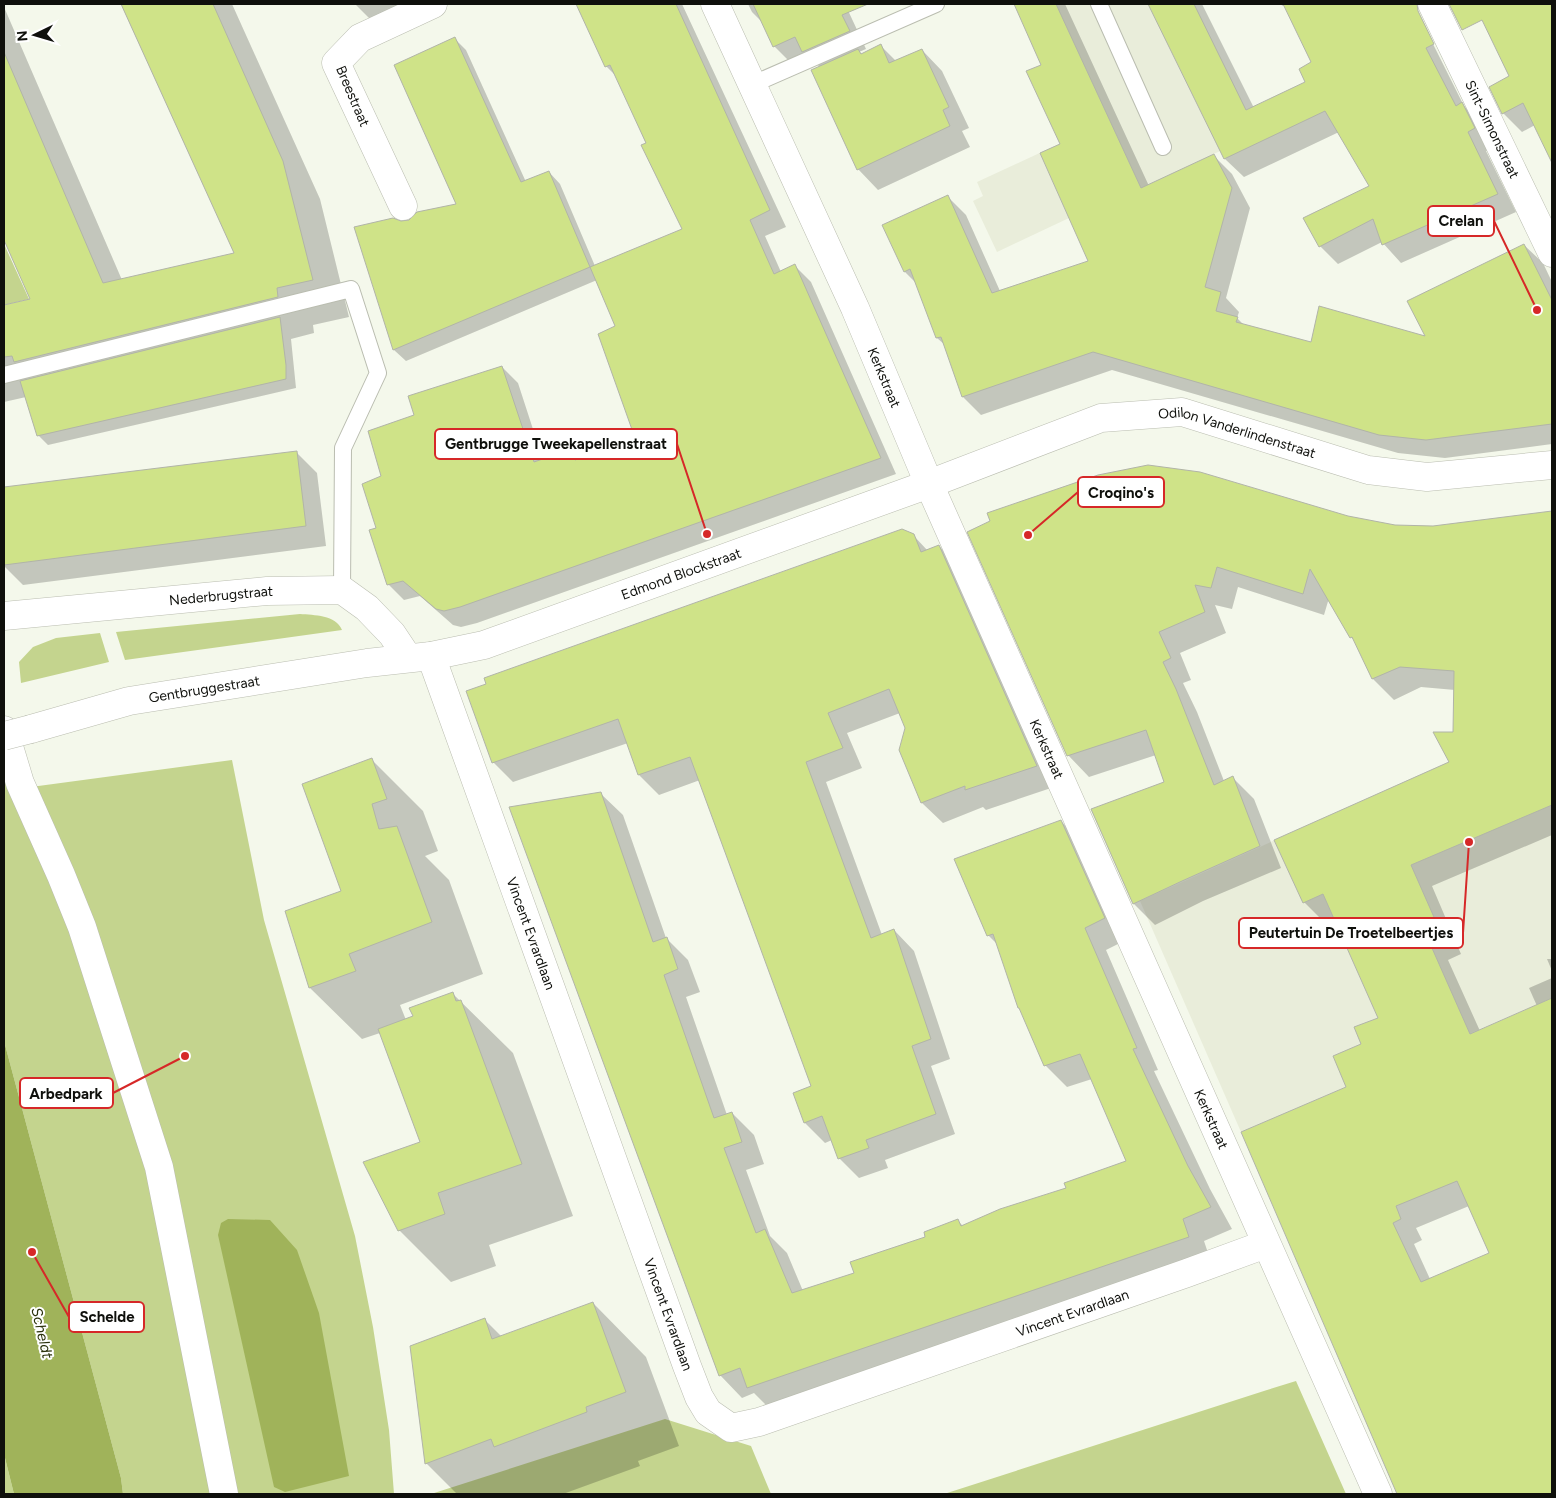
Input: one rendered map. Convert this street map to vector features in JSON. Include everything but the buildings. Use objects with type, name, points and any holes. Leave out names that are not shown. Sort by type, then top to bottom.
[{"type":"street","name":"Breestraat","points":[[402,206],[336,63],[360,38],[433,4]]},
{"type":"street","name":"Kerkstraat","points":[[715,4],[855,308],[928,484],[1378,1494]]},
{"type":"street","name":"Sint-Simonstraat","points":[[1432,4],[1552,253]]},
{"type":"street","name":"Odilon Vanderlindenstraat","points":[[928,484],[1101,418],[1182,412],[1368,470],[1427,477],[1552,465]]},
{"type":"street","name":"Edmond Blockstraat","points":[[420,657],[484,645],[928,484]]},
{"type":"street","name":"Nederbrugstraat","points":[[4,616],[267,591],[342,590]]},
{"type":"street","points":[[342,590],[367,608],[392,634],[420,657]]},
{"type":"street","name":"Gentbruggestraat","points":[[4,736],[129,701],[366,663],[420,657]]},
{"type":"street","name":"Vincent Evrardlaan","points":[[420,657],[699,1397],[708,1412],[731,1428],[759,1422],[1266,1244]]},
{"type":"street","points":[[4,730],[20,783],[82,927],[159,1167],[224,1494]]},
{"type":"lane","points":[[752,85],[936,4]]},
{"type":"lane","points":[[1099,4],[1163,147]]},
{"type":"lane","points":[[4,376],[351,289],[378,373],[343,448],[342,590]]},
{"type":"shaded area","points":[[1014,4],[1194,4],[1246,110],[1220,151],[1155,183],[1069,218],[997,252],[973,201],[983,196],[977,182],[1074,137]]},
{"type":"shaded area","points":[[4,244],[29,299],[4,305]]},
{"type":"shaded area","points":[[300,614],[330,619],[335,621],[342,630],[125,660],[116,632]]},
{"type":"shaded area","points":[[100,633],[109,662],[21,683],[19,662],[33,647],[56,638]]},
{"type":"shaded area","points":[[1552,759],[1552,998],[1241,1132],[1140,901],[1450,761],[1470,796]]},
{"type":"shaded area","points":[[232,760],[264,920],[355,1236],[373,1327],[389,1430],[394,1494],[123,1494],[121,1478],[4,1041],[4,775],[16,789]]},
{"type":"shaded area","points":[[1296,1381],[1346,1494],[944,1494],[1267,1390]]},
{"type":"shaded area","points":[[665,1419],[751,1446],[771,1494],[431,1494]]},
{"type":"shaded area","points":[[4,1454],[14,1494],[4,1494]]},
{"type":"water","name":"Scheldt","points":[[4,1041],[121,1478],[123,1494],[14,1494],[4,1454]]},
{"type":"water","points":[[228,1219],[270,1220],[297,1250],[319,1313],[349,1476],[285,1492],[274,1487],[218,1235],[221,1223]]},
{"type":"place","name":"Crelan","points":[[1537,310]]},
{"type":"place","name":"Gentbrugge Tweekapellenstraat","points":[[707,534]]},
{"type":"place","name":"Croqino's","points":[[1028,535]]},
{"type":"place","name":"Peutertuin De Troetelbeertjes","points":[[1469,842]]},
{"type":"place","name":"Arbedpark","points":[[185,1056]]},
{"type":"place","name":"Schelde","points":[[32,1252]]}]
